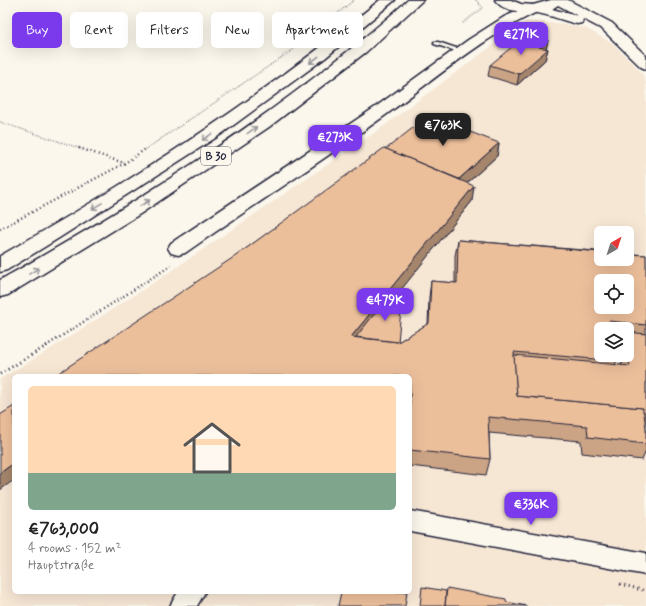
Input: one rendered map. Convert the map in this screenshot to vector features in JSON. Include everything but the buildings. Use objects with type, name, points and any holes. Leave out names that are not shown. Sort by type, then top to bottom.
[{"type":"main road","name":"B 30","points":[[0,264],[206,138],[275,90],[334,45],[388,0]]},
{"type":"main road","name":"B 30","points":[[0,290],[118,220],[198,170],[324,78],[376,37],[416,0]]},
{"type":"main road","points":[[467,47],[496,13],[502,0],[516,7],[535,9],[575,19],[618,38]]},
{"type":"main road","points":[[178,248],[380,111],[467,47],[509,20],[535,9],[550,5],[555,0]]},
{"type":"main road","points":[[558,0],[607,26],[646,64]]},
{"type":"street","points":[[412,522],[646,564]]},
{"type":"street","points":[[182,606],[191,594]]},
{"type":"lane","points":[[436,43],[467,47]]},
{"type":"path","points":[[0,230],[125,163],[294,49],[354,0]]},
{"type":"path","points":[[463,23],[483,8],[476,0]]},
{"type":"path","points":[[0,122],[125,163]]},
{"type":"shaded area","points":[[526,21],[564,24],[585,28],[612,43],[642,73],[646,83],[646,606],[0,606],[0,379],[44,353],[155,282],[377,131]]}]
